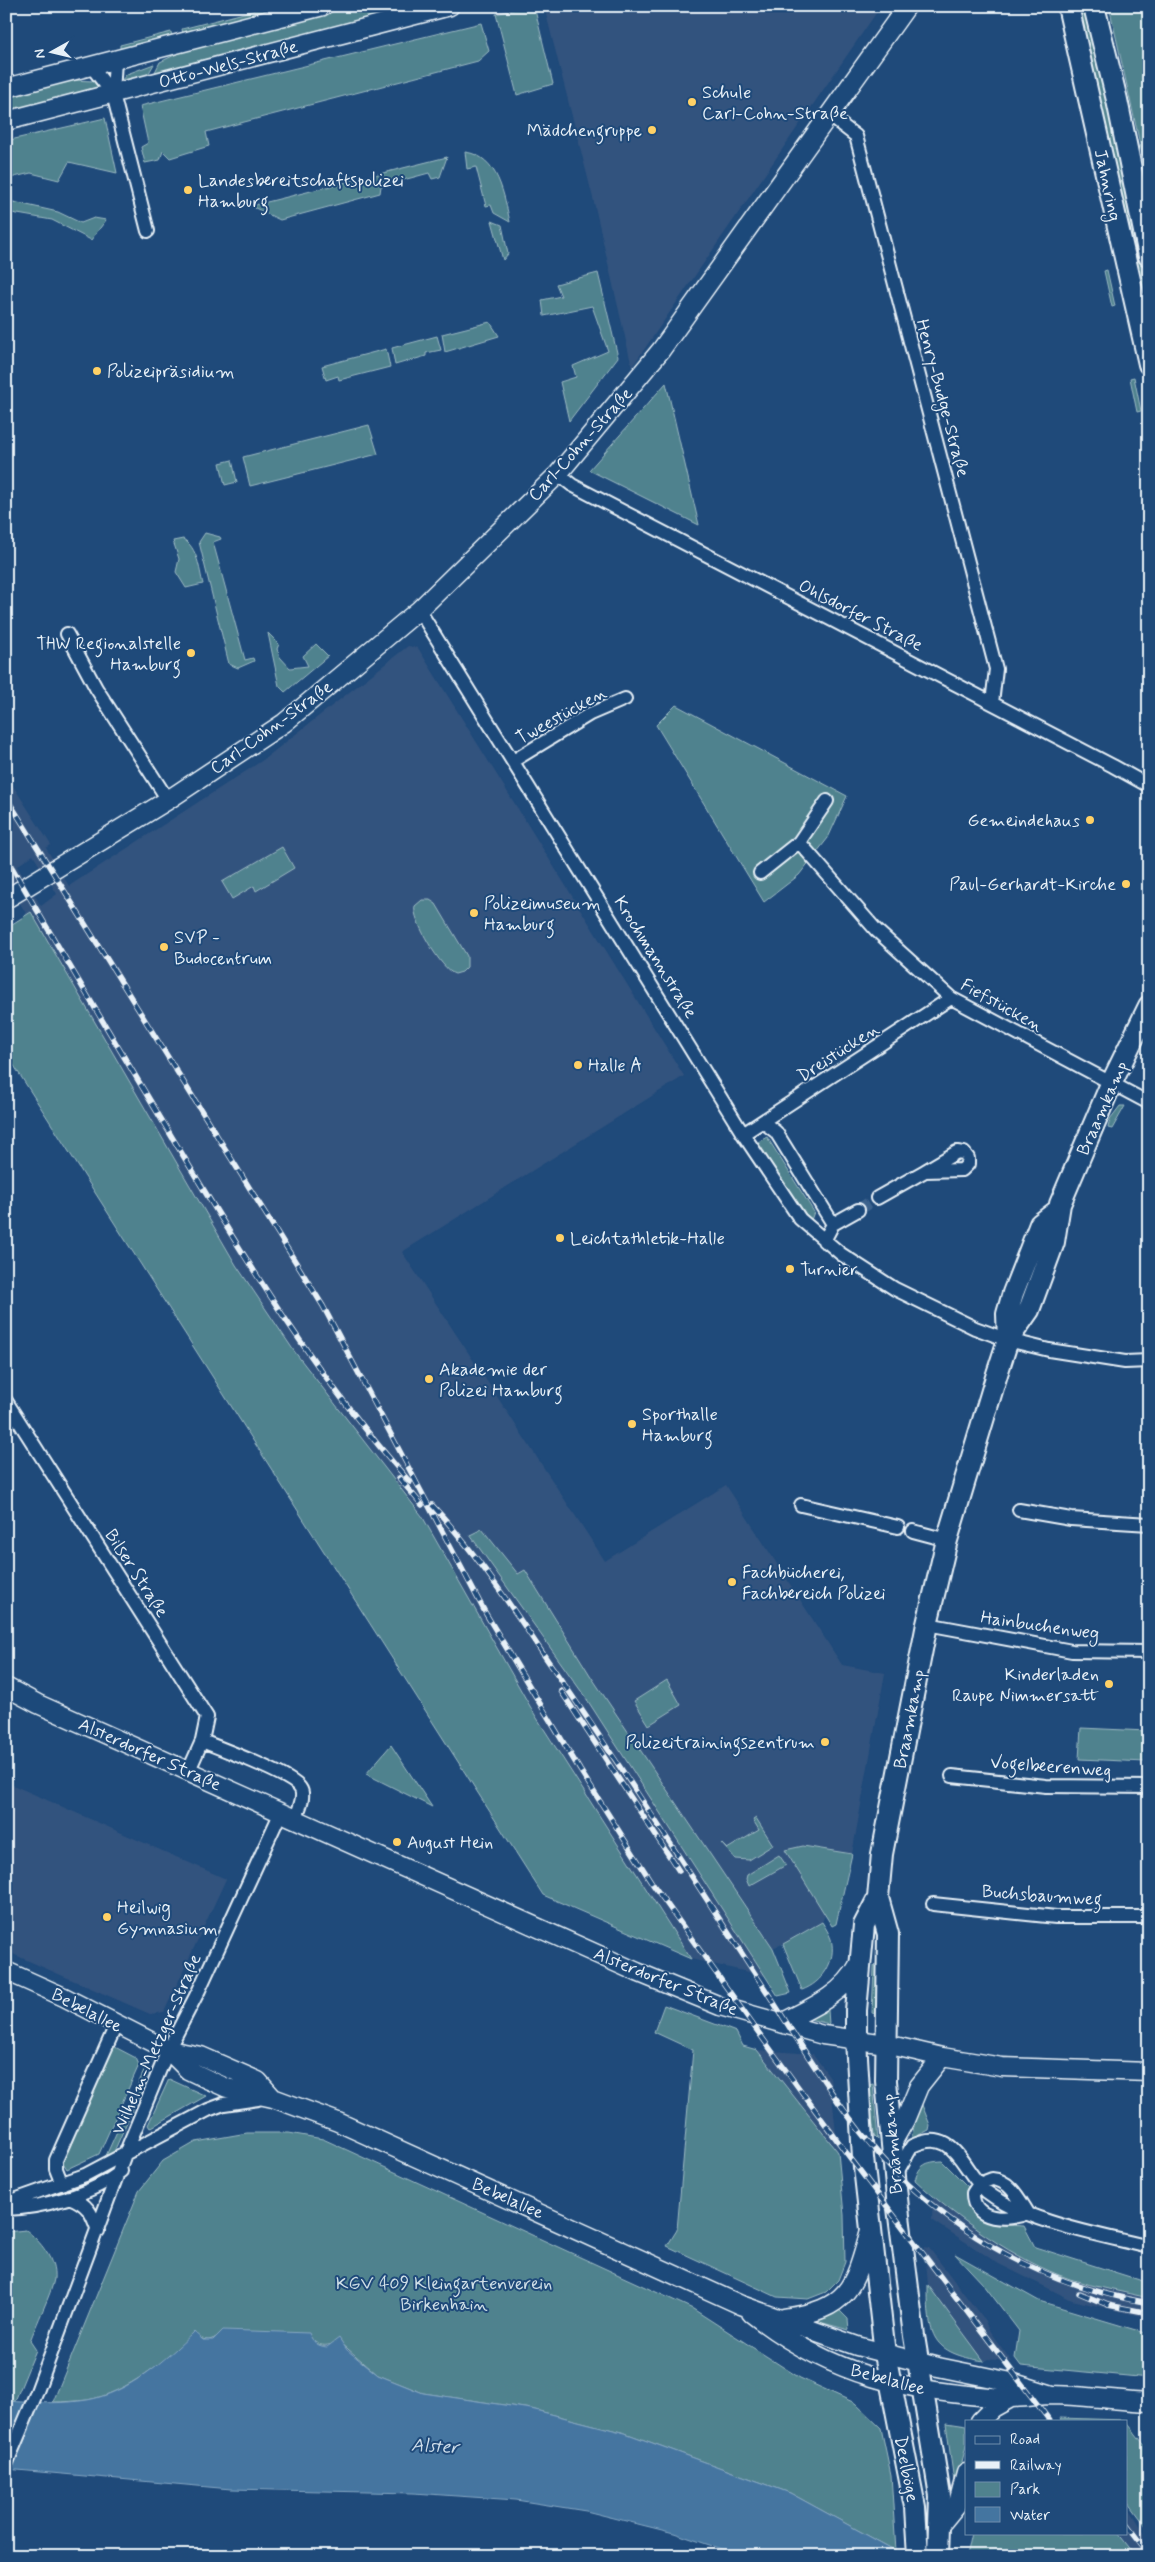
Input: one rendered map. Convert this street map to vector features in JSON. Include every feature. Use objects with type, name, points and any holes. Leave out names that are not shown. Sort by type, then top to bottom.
[{"type":"main road","name":"Jahnring","points":[[1068,6],[1149,364]]},
{"type":"main road","name":"Jahnring","points":[[1094,6],[1117,100],[1149,256]]},
{"type":"main road","name":"Braamkamp","points":[[922,2390],[895,2176],[886,2081],[888,1934],[878,1898],[882,1854],[927,1624],[947,1540],[1008,1340],[1007,1314],[1013,1293],[1040,1224],[1057,1211],[1111,1084],[1149,1006]]},
{"type":"main road","name":"Braamkamp","points":[[878,1898],[864,1925],[859,1964],[856,2040],[863,2158],[885,2354],[890,2383]]},
{"type":"main road","name":"Deelböge","points":[[890,2383],[915,2507],[918,2554]]},
{"type":"main road","name":"Deelböge","points":[[922,2390],[937,2462],[940,2496],[938,2556]]},
{"type":"street","name":"Otto-Wels-Straße","points":[[6,88],[322,6]]},
{"type":"street","name":"Otto-Wels-Straße","points":[[6,121],[450,6]]},
{"type":"street","name":"Carl-Cohn-Straße","points":[[6,899],[168,800],[284,723],[419,610],[558,474],[661,350],[907,6]]},
{"type":"street","points":[[116,60],[112,94],[148,231]]},
{"type":"street","points":[[91,66],[112,94]]},
{"type":"street","name":"Henry-Budge-Straße","points":[[830,116],[856,136],[996,669],[992,702]]},
{"type":"street","name":"Ohlsdorfer Straße","points":[[558,474],[572,485],[992,702],[1149,786]]},
{"type":"street","name":"Krochmannstraße","points":[[419,610],[744,1134],[800,1220],[824,1241],[895,1290],[968,1325],[1008,1340],[1049,1350],[1125,1362],[1149,1361]]},
{"type":"street","points":[[67,634],[96,688],[168,800]]},
{"type":"street","name":"Tweestücken","points":[[513,761],[590,714],[625,699]]},
{"type":"street","points":[[760,873],[799,842],[827,801]]},
{"type":"street","name":"Fiefstücken","points":[[799,842],[876,930],[951,998],[1149,1104]]},
{"type":"street","name":"Dreistücken","points":[[744,1134],[951,998]]},
{"type":"street","points":[[763,1122],[776,1132],[833,1224]]},
{"type":"street","points":[[877,1198],[925,1170]]},
{"type":"street","points":[[824,1241],[833,1224],[858,1210]]},
{"type":"street","name":"Bilser Straße","points":[[6,1401],[207,1717],[202,1740],[189,1770]]},
{"type":"street","points":[[801,1505],[898,1527]]},
{"type":"street","points":[[1019,1510],[1071,1519],[1149,1524]]},
{"type":"street","points":[[913,1531],[947,1540]]},
{"type":"street","name":"Hainbuchenweg","points":[[927,1624],[1072,1651],[1149,1652]]},
{"type":"street","name":"Alsterdorfer Straße","points":[[6,1687],[38,1704],[637,1972],[720,2006],[823,2035],[886,2044],[942,2058],[1002,2067],[1149,2072]]},
{"type":"street","name":"Alsterdorfer Straße","points":[[202,1740],[288,1778],[300,1788],[302,1796],[288,1815]]},
{"type":"street","name":"Vogelbeerenweg","points":[[952,1776],[1046,1786],[1149,1787]]},
{"type":"street","name":"Wilhelm-Metzger-Straße","points":[[6,2465],[36,2394],[125,2154],[168,2050],[288,1815]]},
{"type":"street","name":"Buchsbaumweg","points":[[933,1904],[1056,1916],[1149,1917]]},
{"type":"street","points":[[782,2023],[828,2000],[848,1980],[859,1964]]},
{"type":"street","name":"Bebelallee","points":[[6,1971],[64,1997],[168,2050],[188,2070],[209,2080],[227,2088],[273,2098],[400,2150],[741,2305],[885,2354],[1011,2382],[1053,2395]]},
{"type":"street","points":[[62,2184],[56,2169],[56,2160],[116,2025]]},
{"type":"street","points":[[892,2143],[905,2120],[919,2086],[942,2058]]},
{"type":"street","name":"Wilhelm-Metzger-Straße","points":[[125,2154],[152,2141],[191,2118],[224,2104],[273,2098]]},
{"type":"street","points":[[895,2176],[912,2146],[931,2139],[952,2149],[979,2184],[994,2196],[1028,2214],[1149,2247]]},
{"type":"street","name":"Wilhelm-Metzger-Straße","points":[[118,2173],[152,2141]]},
{"type":"street","points":[[6,2203],[62,2184],[125,2154]]},
{"type":"street","points":[[6,2209],[69,2197],[93,2189],[118,2173]]},
{"type":"street","points":[[979,2184],[973,2197],[975,2205],[981,2212],[996,2218],[1009,2218],[1028,2214]]},
{"type":"street","points":[[69,2197],[87,2206],[92,2212],[98,2231]]},
{"type":"street","points":[[781,2318],[815,2313],[828,2308],[849,2288],[859,2269],[871,2227]]},
{"type":"street","name":"Bebelallee","points":[[741,2305],[781,2336],[808,2351],[851,2370],[890,2383],[922,2390],[1011,2398],[1053,2395],[1149,2402]]},
{"type":"street","points":[[981,2420],[993,2408],[1011,2398]]},
{"type":"street","points":[[940,2525],[958,2503],[965,2477]]},
{"type":"shaded area","name":"Schule Carl-Cohn-Straße","points":[[544,6],[881,6],[632,367],[593,198]]},
{"type":"shaded area","name":"Akademie der Polizei Hamburg","points":[[408,646],[418,648],[684,1076],[402,1252],[605,1561],[726,1485],[842,1665],[885,1673],[852,1854],[822,1922],[783,1944],[752,1955],[765,1976],[691,1959],[535,1715],[422,1516],[294,1351],[236,1265],[6,880],[6,775],[51,845],[46,848],[69,886],[263,760]],"holes":[[[33,855],[57,894],[41,906],[17,866]]]},
{"type":"shaded area","name":"Heilwig Gymnasium","points":[[6,1782],[226,1879],[164,2012],[150,2014],[6,1951]]},
{"type":"shaded area","points":[[757,2050],[813,2054],[830,2077],[838,2152]]},
{"type":"shaded area","points":[[933,2196],[993,2241],[1069,2279],[1149,2298],[1149,2318],[1072,2300],[999,2264],[932,2220]]},
{"type":"shaded area","points":[[925,2247],[929,2248],[985,2321],[988,2329],[1012,2362],[988,2359],[984,2361],[928,2285]]},
{"type":"shaded area","points":[[1128,2506],[1149,2540],[1149,2556],[1136,2556],[1120,2534],[1128,2534]]},
{"type":"green space","points":[[271,6],[288,6],[183,34],[182,29]]},
{"type":"green space","points":[[355,6],[426,6],[153,76],[160,62],[183,51]]},
{"type":"green space","points":[[534,6],[553,84],[517,95],[496,14]]},
{"type":"green space","points":[[1078,6],[1084,6],[1094,44],[1149,304],[1149,324]]},
{"type":"green space","points":[[1109,6],[1149,6],[1149,184]]},
{"type":"green space","points":[[481,23],[489,51],[478,61],[206,132],[209,146],[170,158],[163,151],[160,160],[145,163],[141,147],[148,143],[140,106]]},
{"type":"green space","points":[[171,32],[172,37],[120,50],[120,45]]},
{"type":"green space","points":[[154,64],[146,78],[121,85],[120,82],[127,74]]},
{"type":"green space","points":[[72,80],[93,81],[101,90],[6,115],[6,96]]},
{"type":"green space","points":[[105,118],[117,173],[69,162],[59,180],[31,173],[6,179],[6,141]]},
{"type":"green space","points":[[465,152],[476,155],[486,161],[493,169],[502,189],[510,222],[494,213],[491,205],[486,206],[476,167],[467,169]]},
{"type":"green space","points":[[447,157],[440,177],[432,179],[429,173],[381,186],[380,193],[280,220],[251,206]]},
{"type":"green space","points":[[9,201],[58,212],[81,223],[94,218],[106,220],[91,240],[52,220],[6,212]]},
{"type":"green space","points":[[492,221],[502,225],[508,254],[503,260]]},
{"type":"green space","points":[[1107,270],[1115,306],[1112,307],[1104,271]]},
{"type":"green space","points":[[598,273],[618,357],[569,421],[560,382],[576,377],[573,366],[608,351],[592,306],[544,316],[542,300],[561,296],[556,284]]},
{"type":"green space","points":[[490,322],[499,336],[445,352],[442,334]]},
{"type":"green space","points":[[437,336],[441,350],[426,353],[426,356],[395,365],[392,348]]},
{"type":"green space","points":[[386,349],[390,367],[339,380],[338,376],[326,380],[322,366]]},
{"type":"green space","points":[[1134,377],[1141,411],[1137,412],[1130,378]]},
{"type":"green space","points":[[666,383],[699,525],[589,470]]},
{"type":"green space","points":[[369,425],[378,454],[250,486],[243,457]]},
{"type":"green space","points":[[232,460],[237,482],[225,485],[220,463]]},
{"type":"green space","points":[[205,533],[220,537],[221,539],[213,542],[245,660],[253,658],[254,661],[238,668],[229,664],[199,542]]},
{"type":"green space","points":[[183,539],[195,553],[203,584],[186,588],[176,572],[179,559],[173,541]]},
{"type":"green space","points":[[268,633],[279,644],[277,649],[280,657],[290,668],[308,666],[303,656],[316,644],[328,656],[285,692],[279,686]]},
{"type":"green space","points":[[676,705],[847,796],[828,838],[799,875],[764,902],[656,725]]},
{"type":"green space","points":[[282,847],[294,868],[256,891],[254,886],[232,899],[222,882]]},
{"type":"green space","points":[[422,900],[430,900],[436,904],[467,956],[467,967],[462,972],[455,974],[449,971],[422,932],[415,912],[415,906]]},
{"type":"green space","points":[[31,912],[236,1265],[294,1351],[422,1516],[535,1715],[691,1959],[543,1895],[6,1053],[6,928]]},
{"type":"green space","points":[[1120,1106],[1125,1106],[1112,1129],[1108,1128],[1110,1119]]},
{"type":"green space","points":[[767,1137],[814,1212],[811,1220],[795,1202],[758,1142]]},
{"type":"green space","points":[[482,1529],[518,1574],[525,1570],[590,1675],[773,1948],[791,1993],[778,1996],[586,1698],[470,1535]]},
{"type":"green space","points":[[667,1680],[681,1705],[649,1725],[634,1701]]},
{"type":"green space","points":[[1081,1728],[1147,1731],[1146,1762],[1079,1759]]},
{"type":"green space","points":[[391,1745],[432,1807],[366,1774]]},
{"type":"green space","points":[[756,1818],[773,1845],[749,1860],[735,1859],[721,1843],[727,1849],[759,1830],[753,1820]]},
{"type":"green space","points":[[803,1846],[852,1854],[836,1924],[832,1926],[785,1850]]},
{"type":"green space","points":[[779,1855],[786,1865],[749,1886],[746,1879],[747,1875]]},
{"type":"green space","points":[[822,1922],[831,1939],[832,1955],[830,1963],[822,1977],[802,1990],[783,1944]]},
{"type":"green space","points":[[874,1966],[878,1966],[876,2014],[872,2013]]},
{"type":"green space","points":[[664,2005],[736,2032],[743,2046],[757,2050],[838,2152],[844,2215],[845,2262],[838,2280],[826,2292],[808,2299],[777,2297],[667,2246],[677,2230],[693,2050],[654,2032]]},
{"type":"green space","points":[[828,2010],[829,2024],[809,2019]]},
{"type":"green space","points":[[113,2046],[136,2058],[139,2065],[99,2154],[67,2169],[62,2161]]},
{"type":"green space","points":[[145,2069],[149,2071],[148,2074],[113,2154],[105,2158]]},
{"type":"green space","points":[[169,2079],[206,2096],[150,2128],[148,2125]]},
{"type":"green space","points":[[873,2084],[878,2140],[874,2136],[869,2085]]},
{"type":"green space","points":[[920,2100],[930,2125],[929,2130],[911,2139]]},
{"type":"green space","name":"KGV 409 Kleingartenverein Birkenhain","points":[[247,2133],[289,2133],[323,2139],[693,2309],[800,2378],[855,2403],[881,2428],[891,2475],[896,2551],[790,2493],[625,2433],[531,2409],[423,2393],[378,2375],[341,2343],[323,2345],[312,2340],[219,2335],[211,2340],[206,2340],[197,2336],[145,2374],[117,2390],[87,2400],[53,2402],[139,2191],[163,2161],[196,2142]]},
{"type":"green space","points":[[942,2161],[968,2187],[968,2206],[972,2213],[978,2217],[993,2223],[1024,2226],[1035,2247],[1149,2283],[1149,2298],[1070,2279],[1029,2261],[988,2237],[949,2209],[915,2180],[919,2170],[924,2165]]},
{"type":"green space","points":[[26,2230],[37,2240],[50,2258],[54,2279],[30,2341],[36,2350],[15,2401],[6,2401],[6,2232]]},
{"type":"green space","points":[[955,2254],[1039,2301],[1149,2334],[1149,2378],[1021,2366],[1015,2358],[1019,2331],[984,2285]]},
{"type":"green space","points":[[928,2285],[984,2361],[966,2358],[953,2353],[943,2347],[936,2339],[929,2317]]},
{"type":"green space","points":[[838,2309],[848,2319],[849,2330],[816,2321]]},
{"type":"green space","points":[[1060,2418],[1125,2420],[1061,2420]]},
{"type":"green space","points":[[946,2423],[965,2426],[965,2450],[955,2489]]},
{"type":"green space","points":[[1128,2424],[1149,2451],[1149,2530],[1128,2502]]},
{"type":"green space","points":[[971,2534],[1119,2534],[1136,2556],[966,2556]]},
{"type":"water","name":"Alster","points":[[223,2330],[309,2333],[316,2343],[327,2347],[339,2338],[347,2350],[378,2375],[423,2393],[531,2409],[625,2433],[790,2493],[905,2556],[742,2556],[674,2533],[586,2511],[516,2500],[413,2493],[231,2489],[6,2469],[6,2401],[67,2402],[102,2396],[132,2383],[145,2374],[194,2332],[203,2340],[213,2340]]},
{"type":"tunnel","points":[[858,1210],[877,1198]]},
{"type":"railway","points":[[6,797],[323,1306],[486,1614],[580,1770],[654,1886],[845,2151],[1049,2420]]},
{"type":"railway","points":[[6,857],[258,1278],[345,1403],[410,1482]]},
{"type":"railway","points":[[399,1478],[422,1505]]},
{"type":"railway","points":[[432,1505],[479,1561],[507,1601],[631,1783],[831,2092],[867,2141],[887,2164],[935,2207],[962,2227],[1020,2262],[1083,2287],[1149,2303]]},
{"type":"railway","points":[[561,1691],[679,1871]]},
{"type":"railway","points":[[1079,2293],[1108,2305],[1149,2313]]},
{"type":"railway","points":[[1128,2527],[1149,2554]]},
{"type":"place","name":"Schule Carl-Cohn-Straße","points":[[692,102]]},
{"type":"place","name":"Mädchengruppe","points":[[652,130]]},
{"type":"place","name":"Landesbereitschaftspolizei Hamburg","points":[[188,190]]},
{"type":"place","name":"Polizeipräsidium","points":[[97,371]]},
{"type":"place","name":"THW Regionalstelle Hamburg","points":[[191,653]]},
{"type":"place","name":"Gemeindehaus","points":[[1090,820]]},
{"type":"place","name":"Paul-Gerhardt-Kirche","points":[[1126,884]]},
{"type":"place","name":"Polizeimuseum Hamburg","points":[[474,913]]},
{"type":"place","name":"SVP - Budocentrum","points":[[164,947]]},
{"type":"place","name":"Halle A","points":[[578,1065]]},
{"type":"place","name":"Leichtathletik-Halle","points":[[560,1238]]},
{"type":"place","name":"Turnier","points":[[790,1269]]},
{"type":"place","name":"Akademie der Polizei Hamburg","points":[[429,1379]]},
{"type":"place","name":"Sporthalle Hamburg","points":[[632,1424]]},
{"type":"place","name":"Fachbücherei, Fachbereich Polizei","points":[[732,1582]]},
{"type":"place","name":"Kinderladen Raupe Nimmersatt","points":[[1109,1684]]},
{"type":"place","name":"Polizeitrainingszentrum","points":[[825,1742]]},
{"type":"place","name":"August Hein","points":[[397,1842]]},
{"type":"place","name":"Heilwig Gymnasium","points":[[107,1917]]}]
